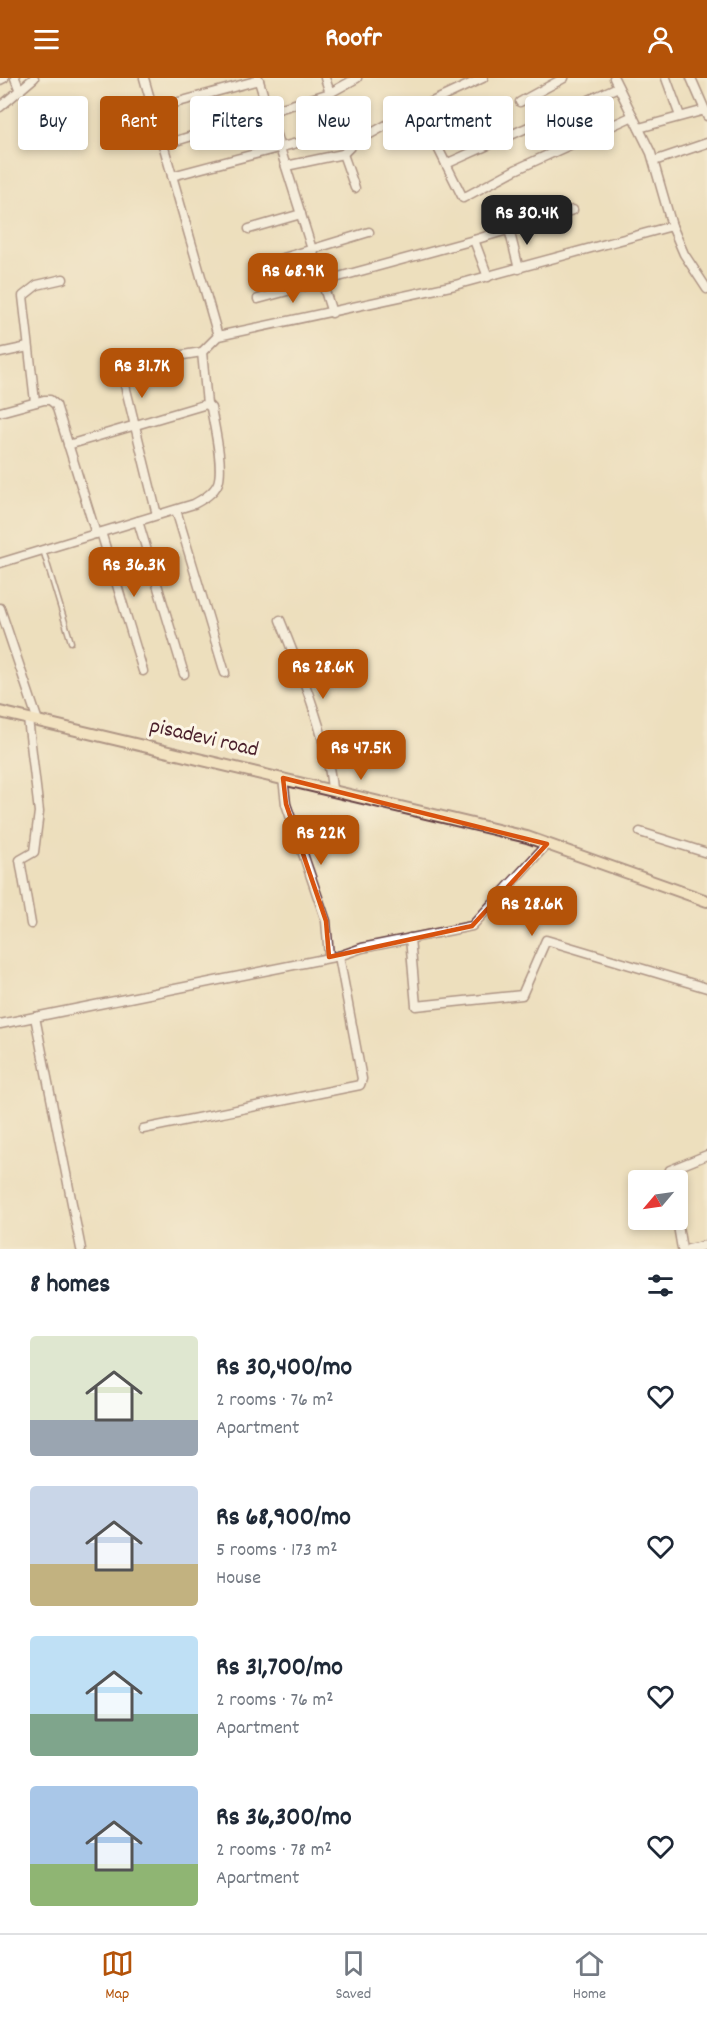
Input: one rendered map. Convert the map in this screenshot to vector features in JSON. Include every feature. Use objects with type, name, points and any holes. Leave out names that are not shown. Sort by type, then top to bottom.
[{"type":"street","points":[[0,80],[4,78]]},
{"type":"street","points":[[15,78],[20,91]]},
{"type":"street","points":[[0,107],[33,78]]},
{"type":"street","points":[[144,78],[149,96]]},
{"type":"street","points":[[325,78],[330,93]]},
{"type":"street","points":[[284,107],[330,93],[357,78]]},
{"type":"street","points":[[444,96],[483,78]]},
{"type":"street","points":[[520,102],[564,78]]},
{"type":"street","points":[[614,78],[654,161],[672,226],[684,254],[707,289]]},
{"type":"street","points":[[666,78],[680,116]]},
{"type":"street","points":[[639,128],[680,116],[706,113],[691,78]]},
{"type":"street","points":[[178,102],[259,79],[264,96]]},
{"type":"street","points":[[447,164],[618,87]]},
{"type":"street","points":[[440,150],[463,198],[515,170],[633,117]]},
{"type":"street","points":[[286,166],[343,154],[354,143],[383,127]]},
{"type":"street","points":[[654,161],[707,143]]},
{"type":"street","points":[[164,150],[218,336]]},
{"type":"street","points":[[172,176],[269,150]]},
{"type":"street","points":[[281,150],[332,312]]},
{"type":"street","points":[[343,154],[355,188]]},
{"type":"street","points":[[258,300],[573,210]]},
{"type":"street","points":[[249,229],[301,214]]},
{"type":"street","points":[[158,515],[120,365],[202,352],[218,336],[488,277],[672,226]]},
{"type":"street","points":[[509,229],[519,269]]},
{"type":"street","points":[[254,267],[369,232]]},
{"type":"street","points":[[474,240],[488,277]]},
{"type":"street","points":[[35,402],[23,296],[37,285],[63,279]]},
{"type":"street","points":[[0,353],[28,346]]},
{"type":"street","points":[[0,562],[176,510],[207,497],[219,482],[219,444],[211,408],[207,404],[202,352]]},
{"type":"street","points":[[0,412],[50,400],[56,405],[143,671]]},
{"type":"street","points":[[68,445],[207,404]]},
{"type":"street","points":[[176,510],[225,673]]},
{"type":"street","points":[[138,521],[184,674]]},
{"type":"street","points":[[0,608],[33,720],[39,823],[34,852],[20,860],[31,924]]},
{"type":"street","points":[[280,620],[304,682],[329,767],[332,789]]},
{"type":"street","name":"pisadevi road","points":[[0,712],[332,789],[547,844],[707,901]]},
{"type":"street","points":[[283,778],[286,804],[326,921],[329,957]]},
{"type":"street","points":[[640,832],[707,853]]},
{"type":"street","points":[[0,1024],[339,956],[362,948],[472,926],[547,844]]},
{"type":"street","points":[[410,938],[416,1006],[522,995],[546,940],[707,988]]},
{"type":"street","points":[[143,1129],[360,1084],[362,1079],[339,956]]},
{"type":"street","points":[[35,1017],[81,1249]]},
{"type":"street","points":[[670,1170],[707,1155]]},
{"type":"street","points":[[678,1230],[681,1249]]},
{"type":"street","points":[[689,1249],[707,1245]]},
{"type":"lane","points":[[43,550],[71,642]]},
{"type":"highlighted area","points":[[283,778],[547,844],[472,926],[329,957],[326,921],[286,804]]}]
